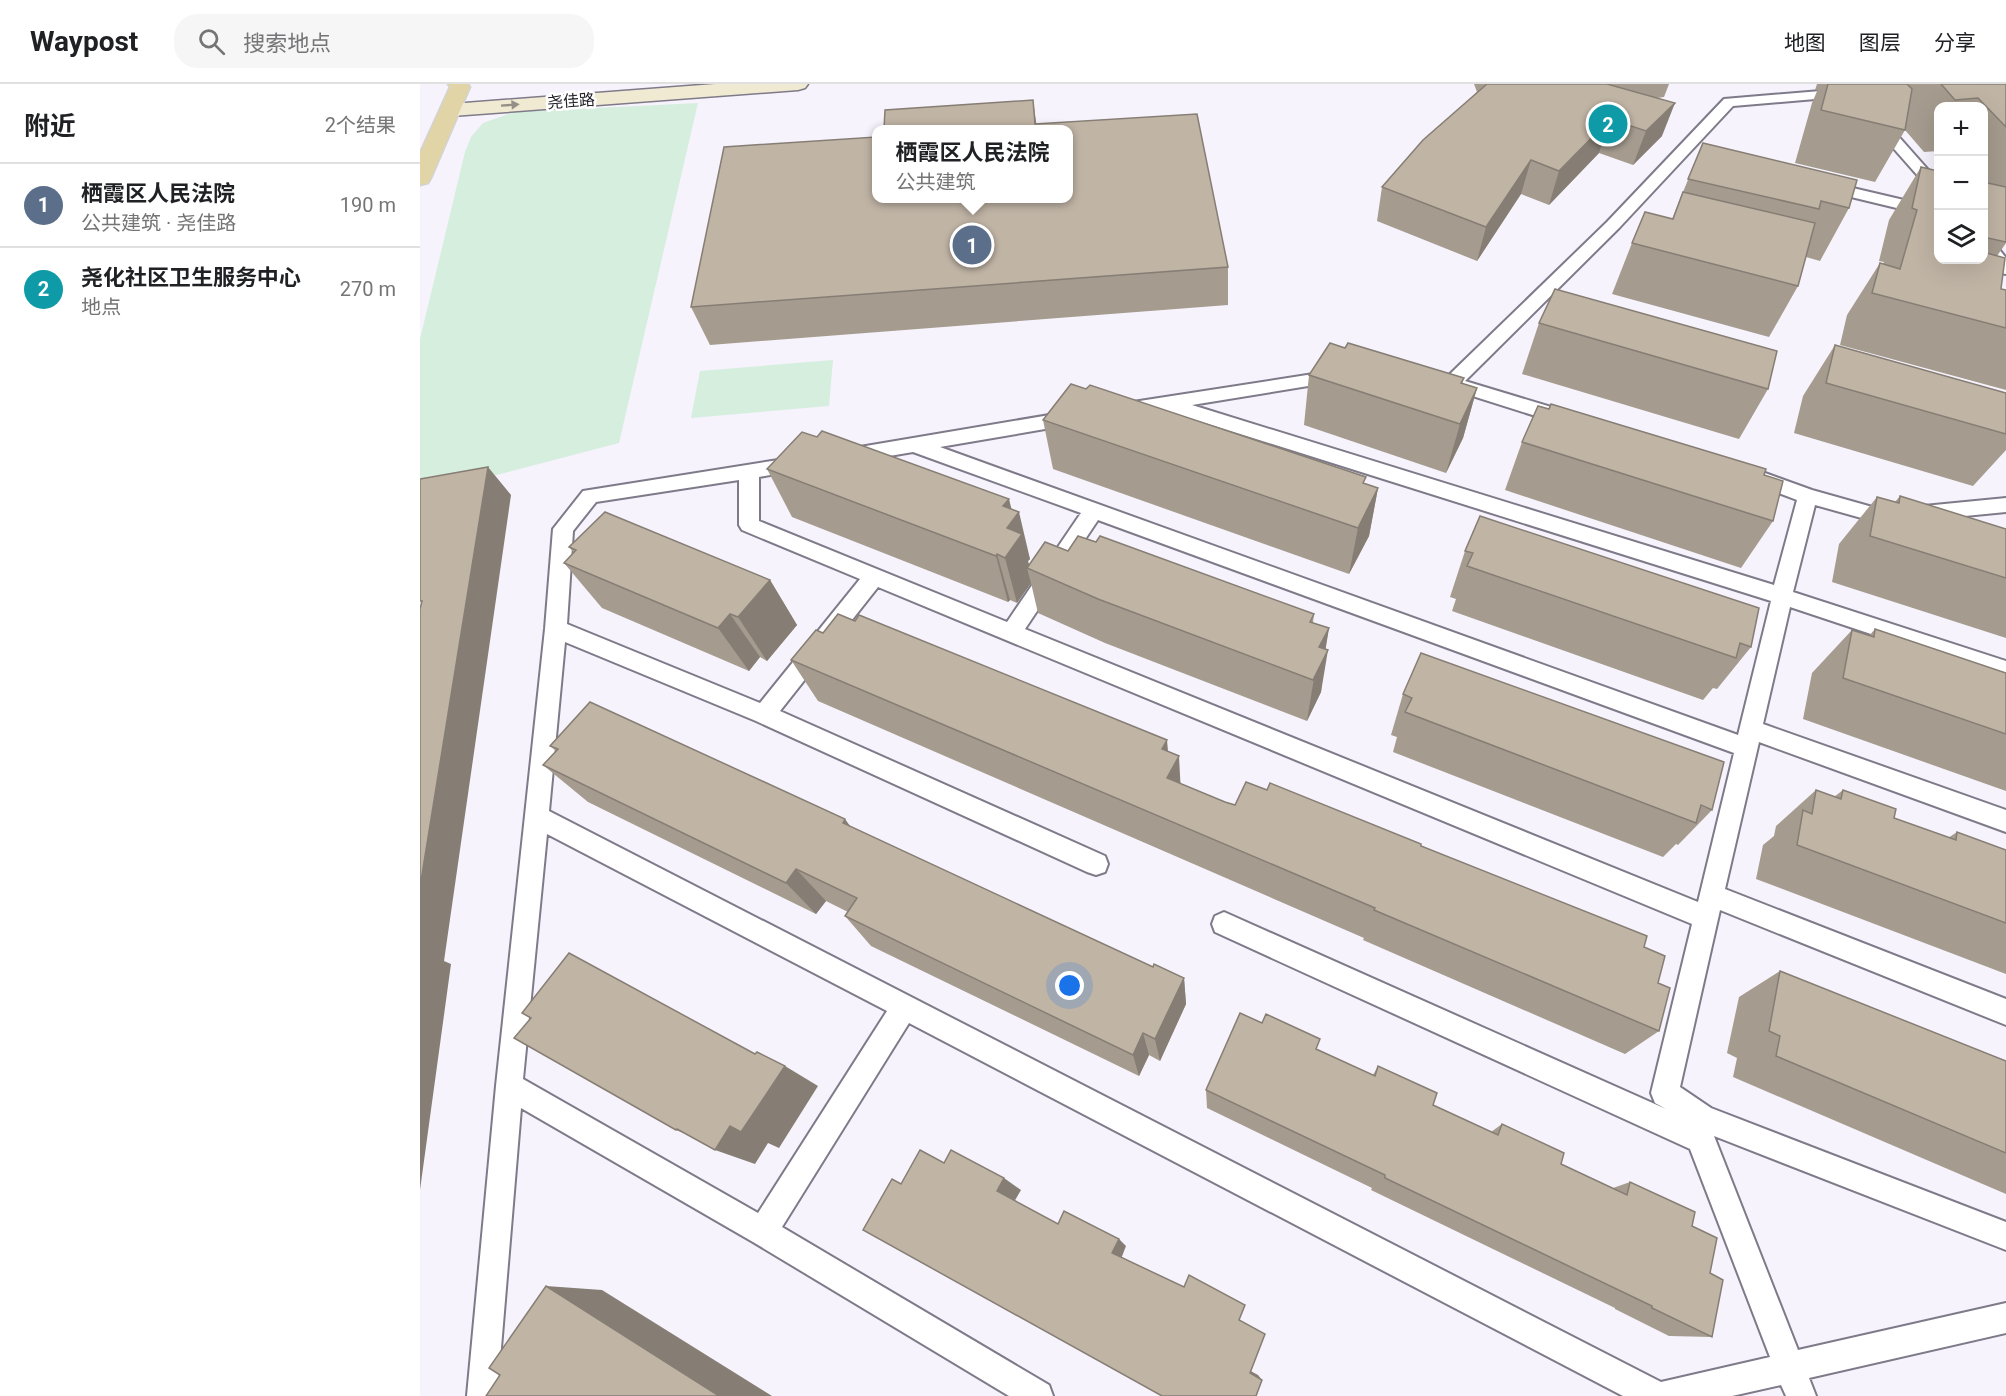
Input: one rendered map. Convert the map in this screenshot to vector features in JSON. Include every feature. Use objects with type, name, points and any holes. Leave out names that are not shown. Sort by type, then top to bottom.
[{"type":"main road","name":"尧佳路","points":[[452,110],[798,84]]},
{"type":"main road","points":[[420,178],[452,110],[459,85],[483,85]]},
{"type":"lane","points":[[1452,383],[1613,225],[1729,102],[1855,96],[1934,185]]},
{"type":"lane","points":[[1918,167],[1934,165]]},
{"type":"lane","points":[[1669,166],[1691,171]]},
{"type":"lane","points":[[1819,185],[1934,212]]},
{"type":"lane","points":[[1613,225],[1636,231]]},
{"type":"lane","points":[[1993,247],[2006,268]]},
{"type":"lane","points":[[1544,293],[1568,300]]},
{"type":"lane","points":[[482,1396],[508,1086],[556,629],[563,529],[590,496],[918,446],[1162,402],[1358,374]]},
{"type":"lane","points":[[1422,379],[1452,383],[1585,424]]},
{"type":"lane","points":[[1162,402],[1782,596],[2006,670]]},
{"type":"lane","points":[[918,446],[1750,740],[2006,821]]},
{"type":"lane","points":[[1730,469],[1808,496],[1883,517],[2006,505]]},
{"type":"lane","points":[[749,471],[749,525],[1011,632],[1710,907],[2006,1012]]},
{"type":"lane","points":[[1801,1396],[1701,1129],[1665,1093],[1750,740],[1782,596],[1808,496]]},
{"type":"lane","points":[[1011,632],[1094,510]]},
{"type":"lane","points":[[764,714],[875,576]]},
{"type":"lane","points":[[556,629],[764,714],[1096,864]]},
{"type":"lane","points":[[537,817],[1655,1396]]},
{"type":"lane","points":[[1224,924],[1701,1129],[2006,1236]]},
{"type":"lane","points":[[763,1232],[904,1008]]},
{"type":"lane","points":[[508,1086],[763,1232],[1038,1396]]},
{"type":"lane","points":[[1665,1396],[2006,1318]]},
{"type":"green space","points":[[698,103],[619,443],[420,495],[420,339],[465,152],[471,137],[483,123],[514,112]]},
{"type":"green space","points":[[833,360],[829,406],[691,418],[700,371]]},
{"type":"building","points":[[1487,84],[1607,84],[1675,103],[1646,131],[1610,119],[1559,171],[1531,160],[1486,227],[1382,187],[1423,140]]},
{"type":"building","points":[[1828,84],[1907,84],[1912,89],[1905,130],[1821,110]]},
{"type":"building","points":[[1941,84],[2006,84],[2006,127],[1988,108],[1988,102],[1982,102],[1978,98],[1955,100]]},
{"type":"building","points":[[1033,100],[1035,124],[1197,114],[1228,267],[691,307],[724,147],[872,137],[872,203],[1073,203],[1073,125],[884,125],[885,110]]},
{"type":"building","points":[[1703,143],[1857,180],[1849,208],[1821,201],[1819,209],[1688,179]]},
{"type":"building","points":[[1921,167],[1934,170],[1934,264],[1988,264],[1988,253],[2005,258],[2001,289],[2006,290],[2006,328],[1872,293],[1880,263],[1900,269],[1917,210],[1912,208]]},
{"type":"building","points":[[1988,183],[2006,187],[2006,242],[1988,238]]},
{"type":"building","points":[[1683,192],[1815,223],[1798,286],[1632,243],[1645,212],[1673,219]]},
{"type":"building","points":[[1555,289],[1777,351],[1768,389],[1539,323]]},
{"type":"building","points":[[1330,343],[1345,348],[1348,343],[1464,378],[1461,383],[1477,388],[1460,424],[1309,375]]},
{"type":"building","points":[[1835,345],[2006,393],[2006,434],[1826,383]]},
{"type":"building","points":[[1071,384],[1086,389],[1090,385],[1366,477],[1363,483],[1378,488],[1358,528],[1043,420]]},
{"type":"building","points":[[1551,404],[1766,469],[1764,475],[1783,481],[1773,521],[1522,442],[1538,406],[1549,409]]},
{"type":"building","points":[[822,431],[1009,499],[1003,506],[1019,512],[1007,528],[1022,534],[1005,558],[997,554],[996,556],[767,469],[802,432],[817,437]]},
{"type":"building","points":[[488,467],[420,887],[420,609],[422,601],[420,601],[420,479]]},
{"type":"building","points":[[1900,496],[2006,529],[2006,578],[1870,536],[1877,497],[1899,503]]},
{"type":"building","points":[[605,512],[770,580],[738,617],[730,614],[718,628],[564,563],[576,550],[569,547]]},
{"type":"building","points":[[1480,516],[1759,608],[1751,647],[1740,643],[1736,658],[1467,566],[1473,553],[1465,551]]},
{"type":"building","points":[[1078,536],[1096,542],[1100,536],[1314,614],[1310,622],[1329,628],[1319,647],[1328,650],[1313,680],[1098,599],[1027,568],[1045,542],[1068,551]]},
{"type":"building","points":[[838,614],[855,621],[859,615],[1167,740],[1162,749],[1179,756],[1167,778],[1225,802],[1235,805],[1246,782],[1267,790],[1270,783],[1647,936],[1644,947],[1665,956],[1658,983],[1670,988],[1659,1031],[791,660],[816,630],[823,633]]},
{"type":"building","points":[[1875,629],[2006,673],[2006,734],[1843,678],[1852,630],[1874,637]]},
{"type":"building","points":[[1421,653],[1724,762],[1712,810],[1701,805],[1696,823],[1405,712],[1412,698],[1403,694]]},
{"type":"building","points":[[590,702],[845,819],[843,823],[1153,967],[1154,964],[1184,978],[1155,1039],[1143,1033],[1133,1055],[845,916],[857,898],[796,869],[786,883],[543,765],[558,749],[550,746]]},
{"type":"building","points":[[1816,790],[1841,799],[1843,790],[1896,809],[1894,818],[1956,840],[1957,832],[2006,850],[2006,923],[1797,845],[1803,810],[1812,814]]},
{"type":"building","points":[[569,953],[755,1054],[757,1052],[785,1066],[741,1132],[730,1126],[715,1150],[514,1038],[531,1018],[522,1013]]},
{"type":"building","points":[[1780,971],[2006,1061],[2006,1153],[1776,1056],[1780,1036],[1769,1031]]},
{"type":"building","points":[[1240,1013],[1262,1023],[1266,1014],[1320,1039],[1316,1049],[1375,1076],[1378,1066],[1437,1093],[1433,1105],[1498,1135],[1502,1124],[1564,1153],[1561,1164],[1627,1195],[1630,1182],[1695,1212],[1692,1226],[1717,1238],[1710,1273],[1723,1280],[1712,1337],[1385,1178],[1385,1175],[1206,1090]]},
{"type":"building","points":[[920,1150],[944,1163],[951,1150],[1004,1178],[997,1191],[1058,1224],[1064,1211],[1119,1239],[1112,1253],[1184,1287],[1189,1275],[1245,1305],[1239,1320],[1265,1334],[1250,1373],[1262,1380],[1256,1396],[1162,1396],[863,1230],[892,1179],[901,1184]]},
{"type":"building","points":[[546,1286],[719,1396],[486,1396],[500,1375],[489,1368]]},
{"type":"place","name":"尧化社区卫生服务中心","points":[[1608,124]]},
{"type":"place","name":"栖霞区人民法院","points":[[972,245]]}]
